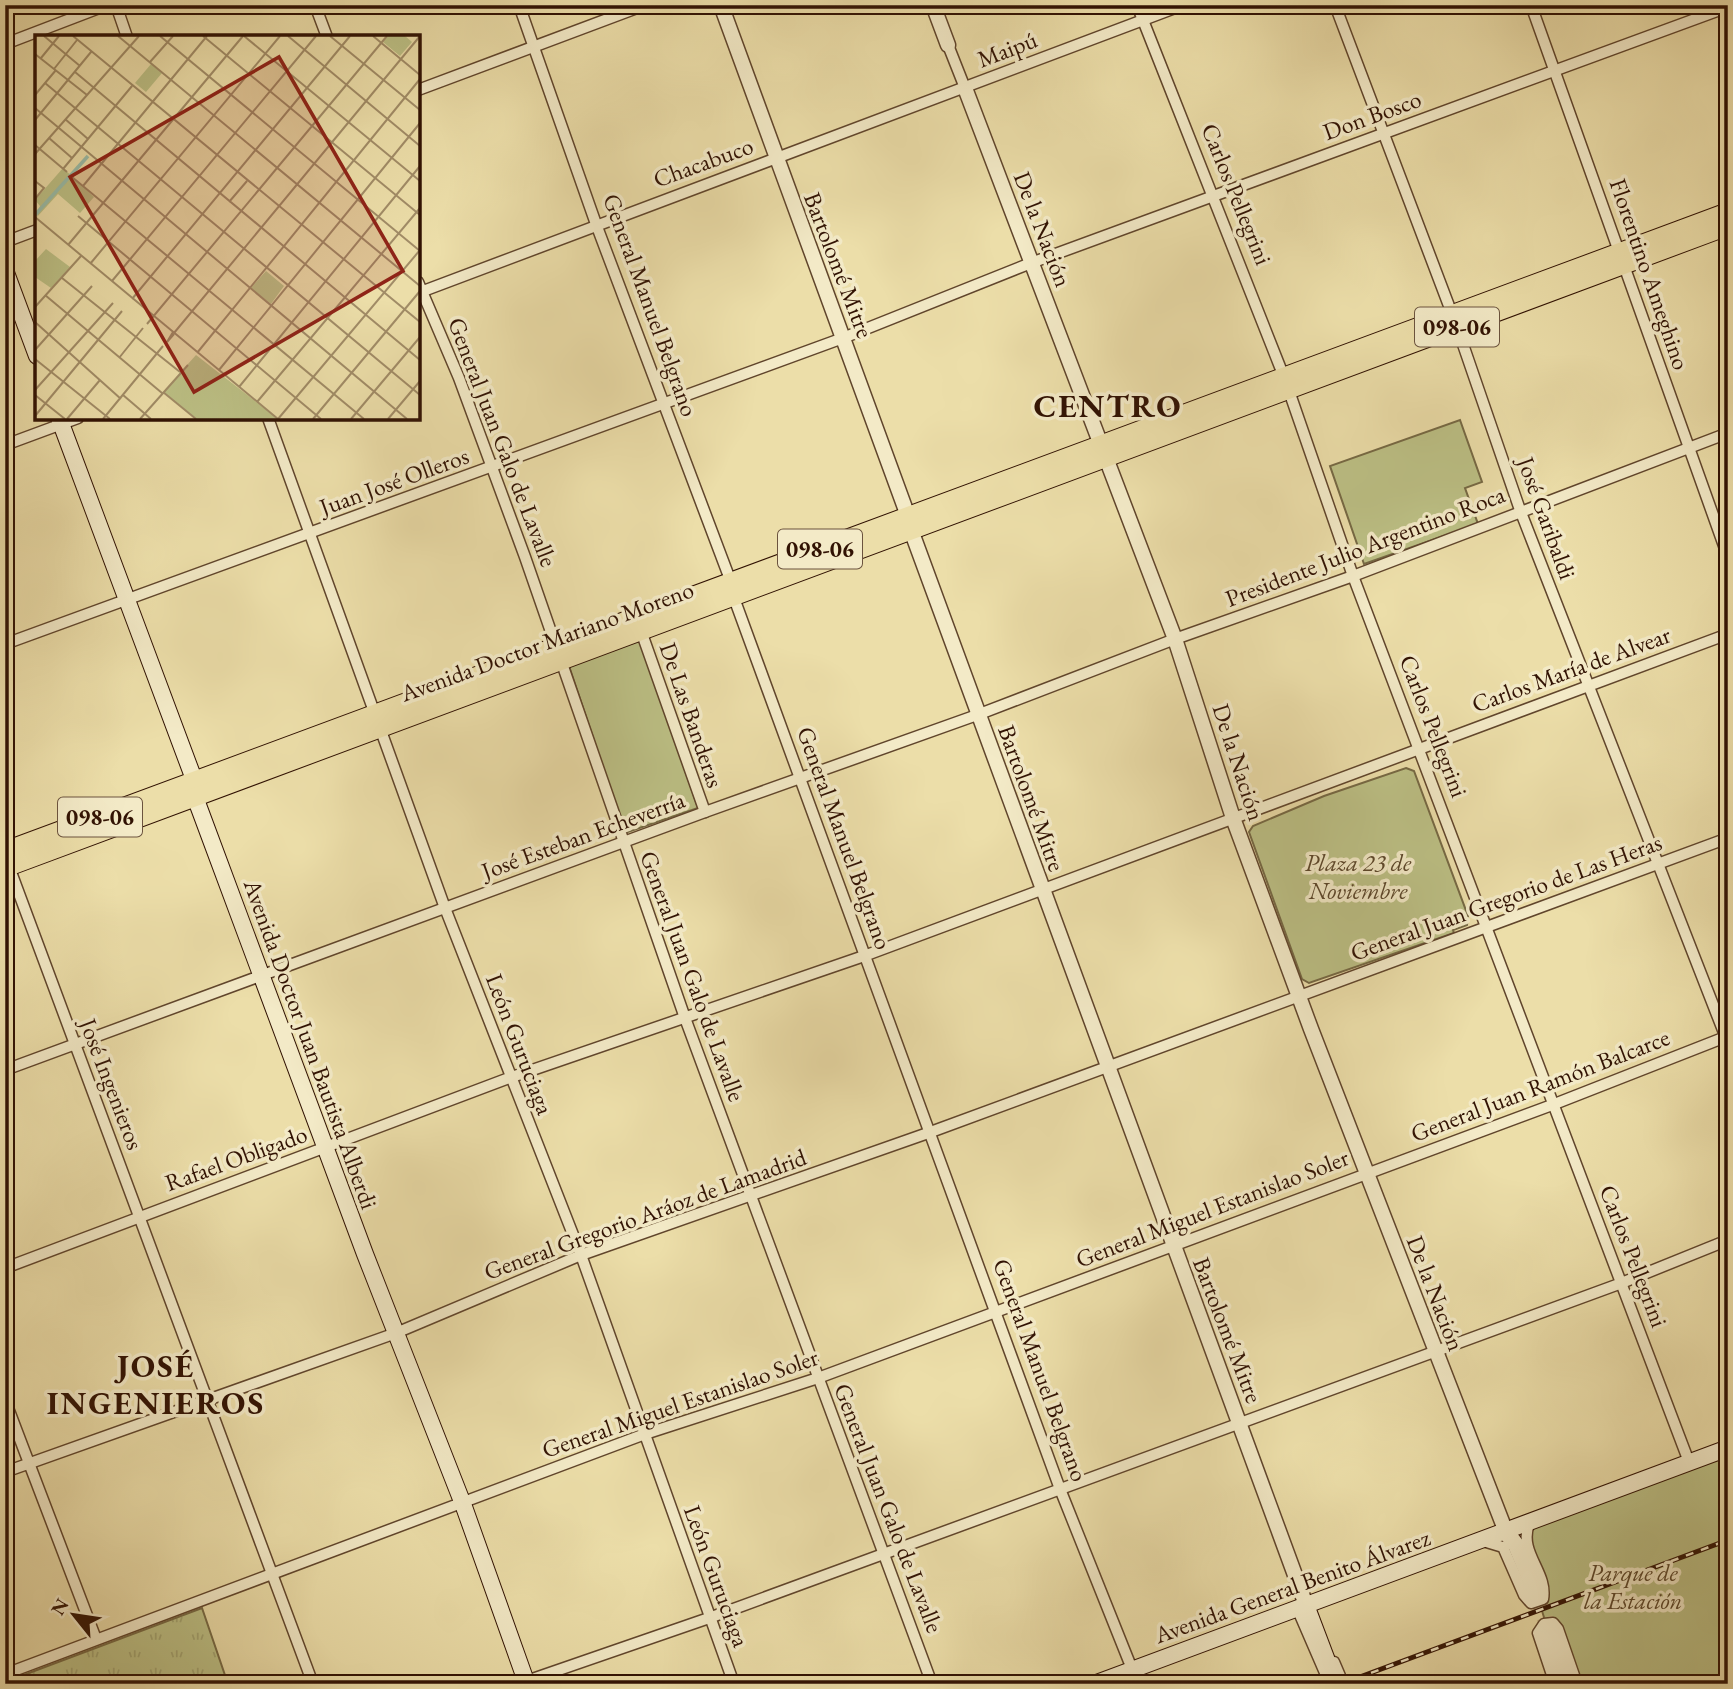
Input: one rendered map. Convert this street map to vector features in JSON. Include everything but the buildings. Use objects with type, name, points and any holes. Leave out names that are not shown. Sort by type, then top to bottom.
[{"type":"main road","name":"098-06","points":[[1103,452],[1622,258],[1728,212]]},
{"type":"main road","name":"098-06","points":[[1622,258],[1728,226]]},
{"type":"main road","points":[[5,270],[35,351]]},
{"type":"main road","name":"Avenida Doctor Juan Bautista Alberdi","points":[[61,421],[129,600],[325,1147],[463,1504],[524,1683]]},
{"type":"main road","name":"Avenida Doctor Mariano Moreno","points":[[6,860],[1103,452]]},
{"type":"main road","name":"Avenida Doctor Mariano Moreno","points":[[559,654],[641,632],[733,590]]},
{"type":"main road","name":"Avenida General Benito Álvarez","points":[[1094,1684],[1135,1677],[1305,1605],[1728,1448]]},
{"type":"main road","points":[[1506,1532],[1516,1545],[1537,1595]]},
{"type":"main road","points":[[1305,1605],[1331,1671]]},
{"type":"main road","points":[[1549,1631],[1566,1684]]},
{"type":"street","points":[[5,44],[107,5]]},
{"type":"street","points":[[116,5],[126,35]]},
{"type":"street","points":[[315,5],[326,35]]},
{"type":"street","name":"General Manuel Belgrano","points":[[519,5],[596,224],[733,590],[928,1133],[1060,1489],[1135,1677]]},
{"type":"street","points":[[420,89],[645,5]]},
{"type":"street","name":"Bartolomé Mitre","points":[[721,5],[977,715],[1305,1605]]},
{"type":"street","name":"De la Nación","points":[[933,5],[1175,639],[1233,818],[1433,1350],[1506,1532]]},
{"type":"street","name":"Carlos Pellegrini","points":[[1137,5],[1215,196],[1287,384],[1353,576],[1619,1284],[1689,1462]]},
{"type":"street","name":"Maipú","points":[[965,88],[1183,5]]},
{"type":"street","name":"José Garibaldi","points":[[1335,5],[1455,320],[1520,510],[1656,864],[1727,1039]]},
{"type":"street","name":"Florentino Ameghino","points":[[1531,5],[1728,557]]},
{"type":"street","name":"Don Bosco","points":[[1031,263],[1728,7]]},
{"type":"street","name":"Chacabuco","points":[[420,289],[965,88]]},
{"type":"street","points":[[5,242],[35,231]]},
{"type":"street","name":"Juan José Olleros","points":[[5,644],[492,468],[842,338],[1031,263]]},
{"type":"street","name":"General Juan Galo de Lavalle","points":[[420,291],[492,468],[685,1018],[932,1684]]},
{"type":"street","name":"León Guruciaga","points":[[269,420],[445,908],[509,1078],[581,1255],[734,1684]]},
{"type":"street","points":[[5,444],[61,421]]},
{"type":"street","name":"Presidente Julio Argentino Roca","points":[[1175,639],[1353,576],[1520,510],[1728,433]]},
{"type":"street","name":"De Las Banderas","points":[[641,632],[705,812]]},
{"type":"street","name":"Carlos María de Alvear","points":[[1233,818],[1728,634]]},
{"type":"street","name":"José Esteban Echeverría","points":[[5,1070],[622,842],[977,715],[1175,639]]},
{"type":"street","name":"Rafael Obligado","points":[[5,1268],[509,1078],[864,956],[1233,818]]},
{"type":"street","name":"General Juan Gregorio de Las Heras","points":[[1300,996],[1728,838]]},
{"type":"street","name":"José Ingenieros","points":[[6,860],[313,1684]]},
{"type":"street","name":"General Gregorio Aráoz de Lamadrid","points":[[5,1472],[396,1333],[581,1255],[928,1133],[1300,996]]},
{"type":"street","name":"General Juan Ramón Balcarce","points":[[1367,1173],[1727,1039]]},
{"type":"street","name":"General Miguel Estanislao Soler","points":[[8,1673],[645,1434],[818,1378],[1367,1173]]},
{"type":"street","points":[[524,1683],[709,1618],[1433,1350],[1619,1284],[1728,1240]]},
{"type":"street","points":[[5,1399],[96,1639]]},
{"type":"street","points":[[1480,1541],[1503,1547],[1524,1595],[1531,1603],[1538,1603],[1543,1599],[1544,1590],[1527,1549],[1525,1533],[1529,1524]]},
{"type":"street","points":[[1305,1605],[1340,1676],[1337,1680],[1329,1682],[1326,1679],[1305,1605]]},
{"type":"street","points":[[1555,1684],[1538,1633],[1544,1624],[1553,1623],[1577,1684]]},
{"type":"green space","points":[[1460,420],[1482,482],[1465,488],[1478,524],[1364,564],[1330,466]]},
{"type":"green space","points":[[640,638],[698,808],[625,833],[568,663]]},
{"type":"green space","name":"Plaza 23 de Noviembre","points":[[1406,768],[1414,771],[1468,916],[1467,925],[1453,930],[1454,933],[1309,983],[1302,979],[1249,832],[1253,826],[1324,796]]},
{"type":"green space","name":"Parque de la Estación","points":[[1728,1448],[1728,1684],[1565,1684],[1537,1595],[1506,1532]]},
{"type":"green space","points":[[202,1608],[228,1684],[5,1684],[5,1682]]},
{"type":"tunnel","points":[[1537,1595],[1549,1631]]},
{"type":"railway","points":[[1341,1684],[1728,1540]]},
{"type":"district","name":"CENTRO","points":[[1108,406]]},
{"type":"district","name":"JOSÉ INGENIEROS","points":[[156,1384]]}]
